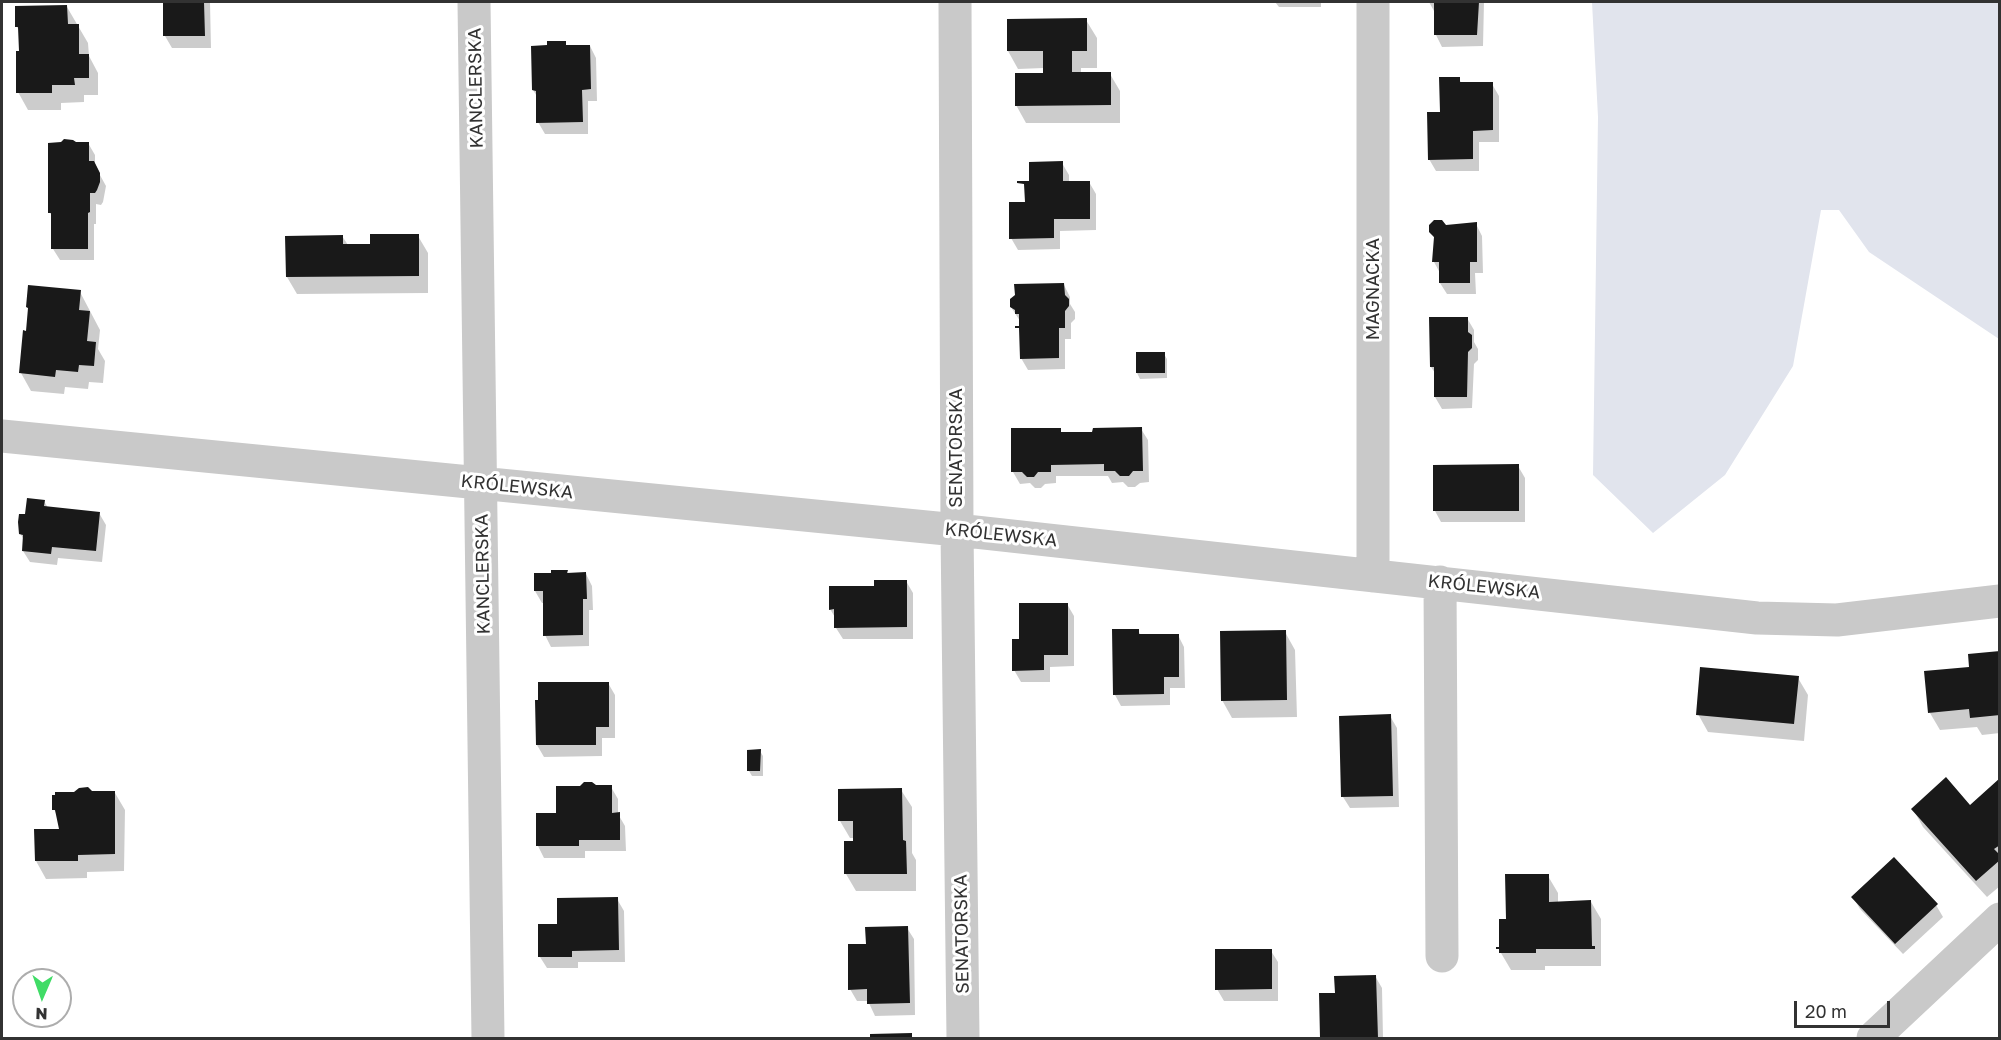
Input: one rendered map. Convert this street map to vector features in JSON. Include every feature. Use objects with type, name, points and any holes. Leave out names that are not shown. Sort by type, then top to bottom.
[{"type":"street","name":"KANCLERSKA","points":[[474,2],[488,1038]]},
{"type":"street","name":"SENATORSKA","points":[[955,2],[957,530],[963,1038]]},
{"type":"street","name":"MAGNACKA","points":[[1373,2],[1373,576]]},
{"type":"street","name":"KRÓLEWSKA","points":[[2,436],[957,530],[1757,618],[1837,620],[2000,601]]},
{"type":"street","points":[[1440,582],[1442,956]]},
{"type":"street","points":[[1873,1038],[2000,919]]},
{"type":"shaded area","points":[[1592,2],[1999,2],[1999,339],[1869,252],[1839,210],[1821,210],[1793,366],[1725,475],[1653,533],[1593,475],[1598,117]]},
{"type":"building","points":[[163,2],[204,2],[205,36],[163,36]]},
{"type":"building","points":[[1434,2],[1479,2],[1477,35],[1434,35]]},
{"type":"building","points":[[67,5],[68,24],[79,24],[79,54],[89,54],[89,78],[74,78],[75,85],[52,85],[52,93],[16,93],[16,51],[19,51],[18,27],[15,27],[15,6]]},
{"type":"building","points":[[1087,18],[1087,51],[1072,51],[1072,72],[1111,72],[1111,105],[1015,106],[1015,73],[1043,73],[1043,51],[1007,51],[1007,19]]},
{"type":"building","points":[[547,41],[566,41],[566,45],[590,45],[591,89],[582,90],[583,122],[536,123],[536,91],[532,90],[531,46],[547,45]]},
{"type":"building","points":[[1439,77],[1460,77],[1460,82],[1493,82],[1493,130],[1473,131],[1473,159],[1428,160],[1427,112],[1440,112]]},
{"type":"building","points":[[64,139],[89,142],[89,161],[94,161],[100,173],[97,190],[95,193],[90,193],[88,249],[51,249],[51,213],[48,213],[48,143],[61,142]]},
{"type":"building","points":[[1063,161],[1063,181],[1090,181],[1090,219],[1054,219],[1054,238],[1009,239],[1009,202],[1025,202],[1024,184],[1017,183],[1017,181],[1029,181],[1029,162]]},
{"type":"building","points":[[1434,220],[1442,220],[1446,225],[1477,222],[1477,262],[1470,262],[1470,283],[1439,283],[1439,262],[1432,262],[1434,237],[1429,232],[1429,225]]},
{"type":"building","points":[[370,234],[419,234],[419,276],[286,277],[285,236],[343,235],[343,244],[370,244]]},
{"type":"building","points":[[1064,283],[1069,306],[1065,311],[1065,328],[1059,328],[1059,358],[1020,359],[1019,328],[1015,328],[1019,326],[1019,314],[1015,314],[1015,310],[1010,307],[1010,299],[1015,295],[1014,284]]},
{"type":"building","points":[[28,285],[81,290],[79,310],[90,311],[87,341],[96,342],[94,366],[79,365],[78,372],[56,370],[55,377],[19,373],[23,330],[26,331]]},
{"type":"building","points":[[1429,317],[1468,317],[1468,332],[1472,335],[1472,348],[1468,352],[1467,397],[1434,397],[1434,367],[1430,367]]},
{"type":"building","points":[[1136,352],[1165,352],[1165,373],[1136,373]]},
{"type":"building","points":[[1142,427],[1143,471],[1133,471],[1129,476],[1120,476],[1115,471],[1104,471],[1104,464],[1051,465],[1051,472],[1038,472],[1034,477],[1027,477],[1022,472],[1011,472],[1011,428],[1061,428],[1061,432],[1092,432],[1093,428]]},
{"type":"building","points":[[1519,464],[1519,511],[1433,511],[1433,465]]},
{"type":"building","points":[[27,498],[45,500],[44,506],[100,512],[96,551],[52,547],[51,554],[22,551],[23,535],[19,534],[18,522],[19,514],[25,514]]},
{"type":"building","points":[[551,570],[568,570],[567,573],[586,572],[587,599],[583,599],[583,635],[543,636],[543,591],[534,591],[534,573],[551,573]]},
{"type":"building","points":[[874,580],[907,580],[907,627],[834,628],[834,609],[829,610],[829,586],[874,586]]},
{"type":"building","points":[[1019,603],[1068,603],[1068,655],[1044,655],[1044,670],[1012,671],[1012,639],[1019,639]]},
{"type":"building","points":[[1112,629],[1139,629],[1139,634],[1179,634],[1179,677],[1164,677],[1164,694],[1113,695]]},
{"type":"building","points":[[1286,630],[1287,700],[1221,701],[1220,631]]},
{"type":"building","points":[[2000,651],[2000,715],[1970,718],[1969,709],[1928,713],[1924,671],[1969,667],[1968,654]]},
{"type":"building","points":[[1700,667],[1799,676],[1794,724],[1696,715]]},
{"type":"building","points":[[538,682],[609,682],[609,727],[596,727],[596,745],[536,745],[535,700],[538,700]]},
{"type":"building","points":[[1391,714],[1393,796],[1341,797],[1339,716]]},
{"type":"building","points":[[761,749],[760,771],[747,771],[747,750]]},
{"type":"building","points":[[1946,777],[1970,805],[2000,778],[2000,845],[1994,849],[2000,855],[2000,860],[1976,881],[1911,809]]},
{"type":"building","points":[[584,782],[612,785],[612,813],[620,812],[620,840],[579,840],[579,846],[536,846],[536,813],[556,813],[556,786],[580,786]]},
{"type":"building","points":[[88,787],[92,791],[115,791],[115,854],[78,855],[78,861],[35,861],[34,829],[59,829],[55,810],[52,810],[52,795],[55,795],[55,792],[74,792],[79,788]]},
{"type":"building","points":[[902,788],[903,840],[906,841],[907,874],[844,874],[844,841],[853,841],[853,821],[838,821],[838,789]]},
{"type":"building","points":[[1894,857],[1938,904],[1895,944],[1851,897]]},
{"type":"building","points":[[1505,874],[1549,874],[1549,902],[1591,900],[1592,946],[1595,946],[1595,949],[1536,949],[1536,953],[1499,953],[1496,947],[1499,947],[1499,919],[1506,919]]},
{"type":"building","points":[[618,897],[619,950],[572,951],[572,957],[538,957],[538,924],[557,924],[557,898]]},
{"type":"building","points":[[908,926],[910,1003],[867,1004],[867,989],[848,990],[848,944],[866,944],[865,927]]},
{"type":"building","points":[[1215,949],[1272,949],[1272,989],[1215,990]]},
{"type":"building","points":[[1376,975],[1378,1038],[1320,1038],[1319,993],[1335,993],[1334,976]]},
{"type":"building","points":[[912,1033],[912,1038],[870,1038],[870,1034]]}]
